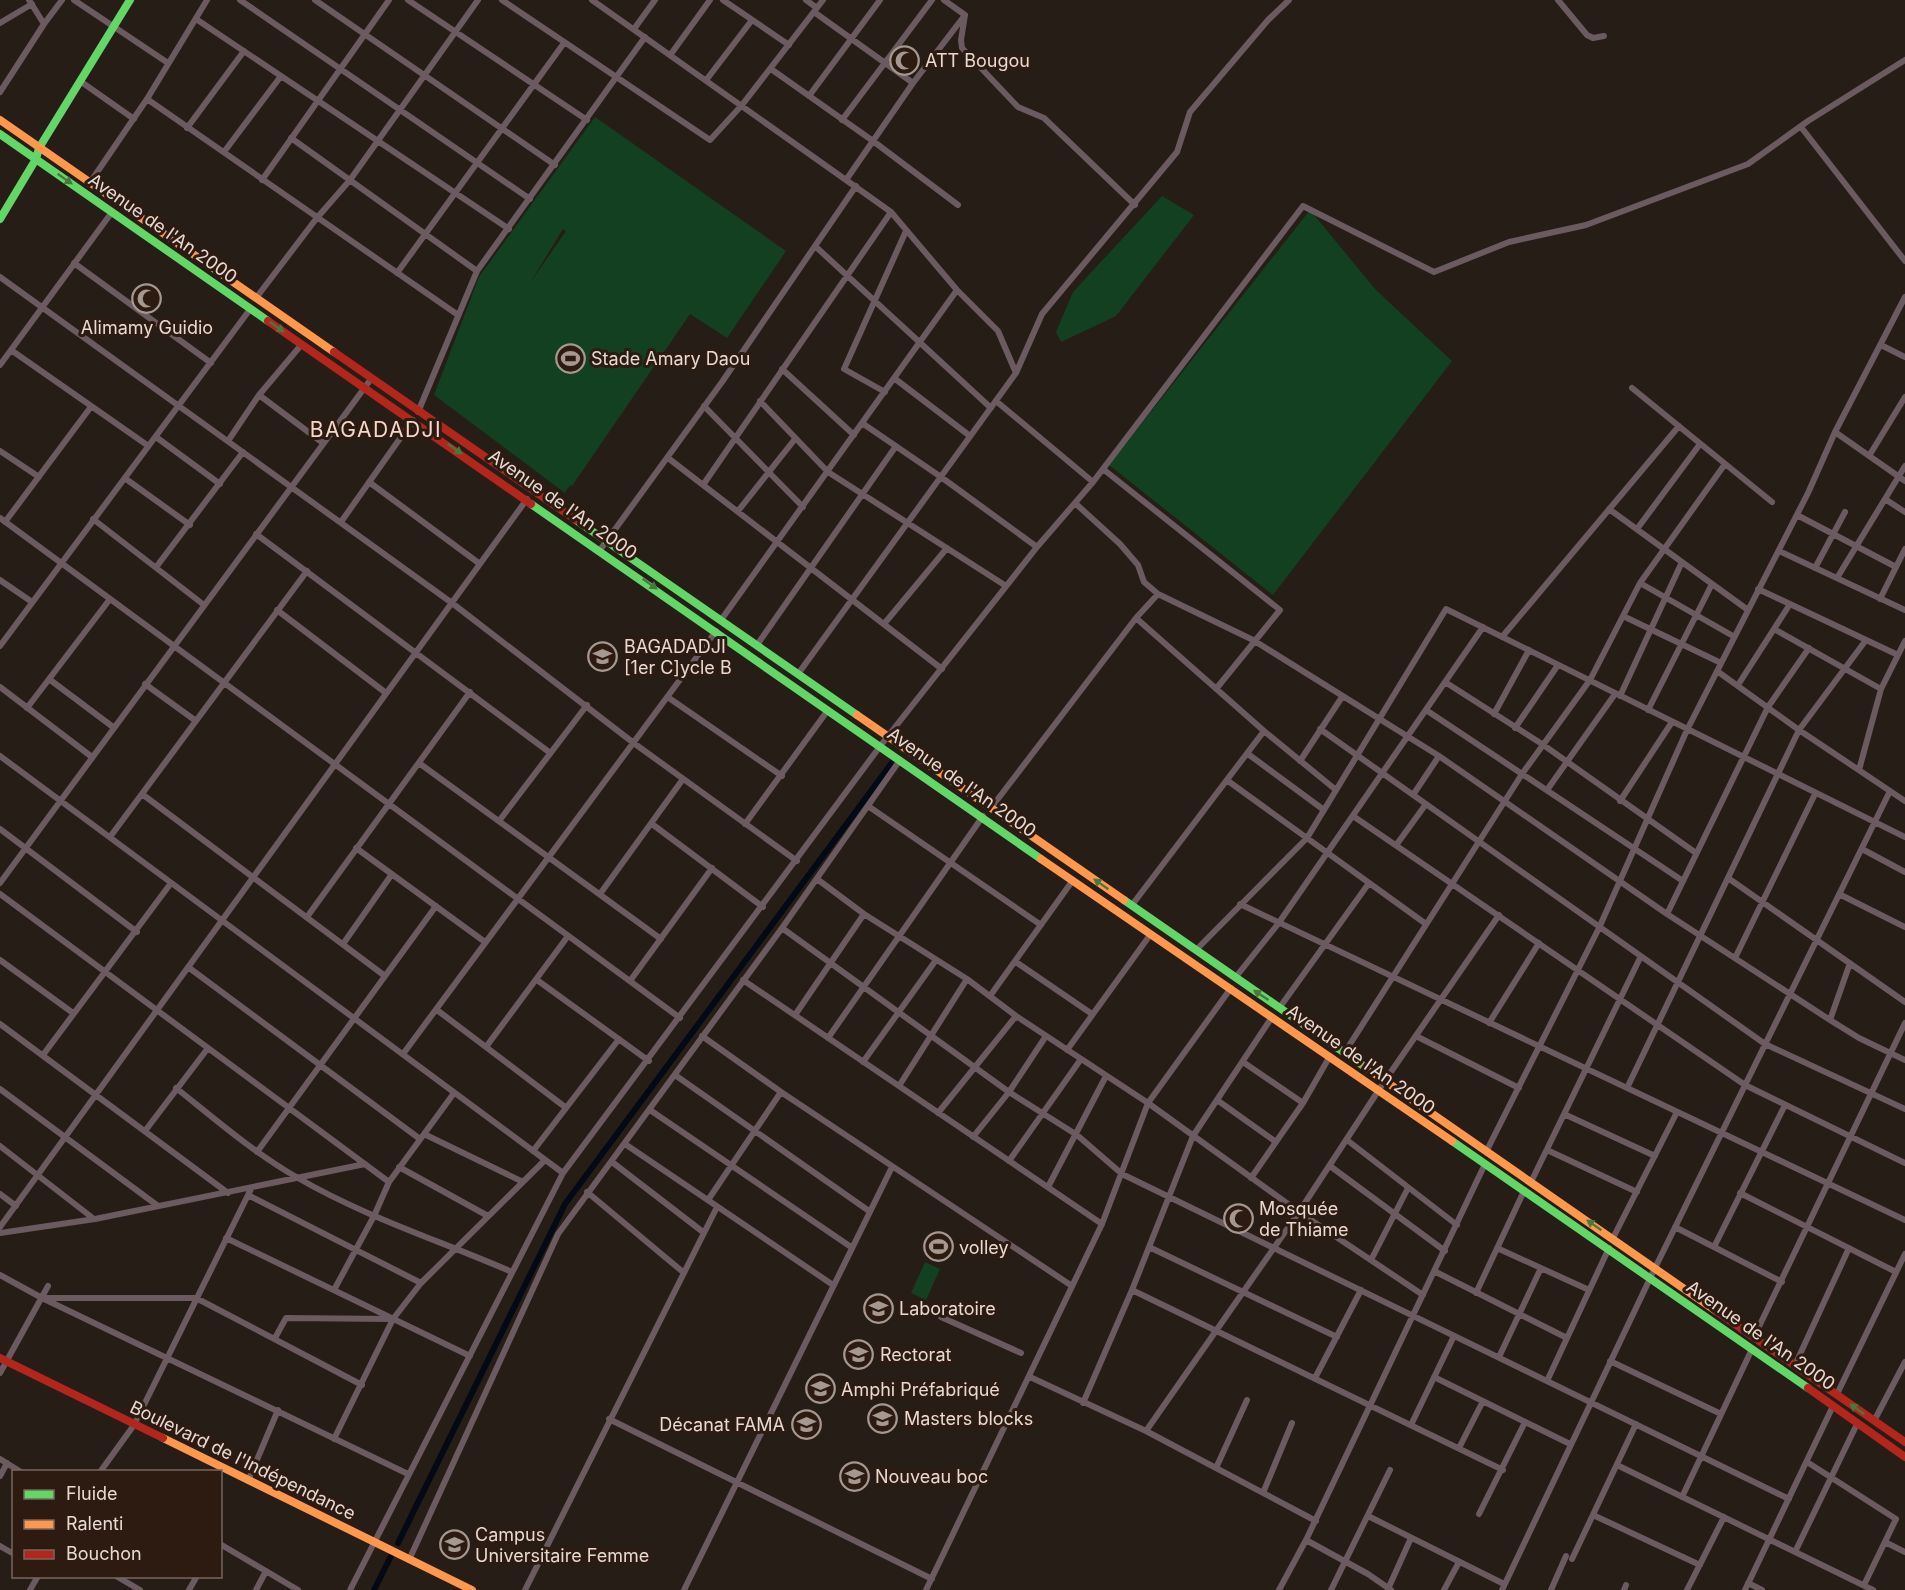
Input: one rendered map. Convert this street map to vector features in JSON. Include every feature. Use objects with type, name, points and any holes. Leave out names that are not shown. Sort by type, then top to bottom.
[{"type":"main road","points":[[0,219],[36,159],[39,148],[130,0]]},
{"type":"main road","name":"Avenue de l'An 2000","points":[[0,120],[89,184],[1905,1442]]},
{"type":"main road","name":"Avenue de l'An 2000","points":[[0,134],[983,816],[1150,935],[1231,988],[1651,1277],[1905,1457]]},
{"type":"main road","name":"Boulevard de l'Indépendance","points":[[4,1360],[248,1482],[472,1590]]},
{"type":"street","points":[[0,93],[62,0]]},
{"type":"street","points":[[74,0],[168,63]]},
{"type":"street","points":[[89,184],[147,99],[207,0]]},
{"type":"street","points":[[240,0],[530,199]]},
{"type":"street","points":[[315,0],[555,165]]},
{"type":"street","points":[[326,8],[331,0]]},
{"type":"street","points":[[262,180],[389,0]]},
{"type":"street","points":[[408,0],[587,120]]},
{"type":"street","points":[[256,298],[316,219],[350,180],[478,0]]},
{"type":"street","points":[[502,0],[707,140],[712,139],[742,105],[823,0]]},
{"type":"street","points":[[634,29],[655,0]]},
{"type":"street","points":[[671,54],[710,0]]},
{"type":"street","points":[[723,0],[789,45]]},
{"type":"street","points":[[806,0],[913,84]]},
{"type":"street","points":[[809,96],[879,0]]},
{"type":"street","points":[[842,120],[932,0]]},
{"type":"street","points":[[944,0],[965,15]]},
{"type":"street","points":[[798,674],[1016,373],[1042,314],[1177,152],[1190,112],[1268,20],[1288,0]]},
{"type":"street","points":[[1558,0],[1587,35],[1593,38],[1604,36]]},
{"type":"street","points":[[596,1],[891,212],[957,290],[998,331],[1016,373]]},
{"type":"street","points":[[0,23],[31,2],[45,24]]},
{"type":"street","points":[[846,180],[913,84],[965,15]]},
{"type":"street","points":[[965,15],[962,48],[1018,106],[1044,118],[1135,205]]},
{"type":"street","points":[[196,19],[509,229]]},
{"type":"street","points":[[707,79],[752,20]]},
{"type":"street","points":[[418,412],[477,271],[645,37]]},
{"type":"street","points":[[397,273],[564,43]]},
{"type":"street","points":[[187,128],[244,51]]},
{"type":"street","points":[[350,1590],[563,1173],[649,1061],[881,745],[1037,547],[1093,482],[1303,206],[1434,272],[1509,242],[1586,225],[1748,164],[1808,121],[1905,60]]},
{"type":"street","points":[[771,69],[958,205]]},
{"type":"street","points":[[224,152],[281,76]]},
{"type":"street","points":[[80,81],[134,119]]},
{"type":"street","points":[[147,99],[316,219],[458,315]]},
{"type":"street","points":[[1801,128],[1905,261]]},
{"type":"street","points":[[291,138],[477,271]]},
{"type":"street","points":[[600,550],[668,458],[856,186]]},
{"type":"street","points":[[0,365],[112,212]]},
{"type":"street","points":[[703,485],[891,212]]},
{"type":"street","points":[[885,392],[844,369],[906,231]]},
{"type":"street","points":[[815,246],[991,408]]},
{"type":"street","points":[[74,263],[211,363]]},
{"type":"street","points":[[0,277],[452,603],[635,744],[796,861]]},
{"type":"street","points":[[721,620],[957,290]]},
{"type":"street","points":[[1486,1152],[1541,1047],[1622,881],[1687,730],[1733,636],[1779,551],[1834,432],[1905,297]]},
{"type":"street","points":[[0,646],[93,519],[126,479],[147,445],[156,437],[250,308]]},
{"type":"street","points":[[1897,312],[1905,316]]},
{"type":"street","points":[[228,441],[259,395],[302,344]]},
{"type":"street","points":[[1881,345],[1905,357]]},
{"type":"street","points":[[11,350],[90,408],[147,445]]},
{"type":"street","points":[[782,369],[854,435]]},
{"type":"street","points":[[0,883],[371,378]]},
{"type":"street","points":[[894,378],[970,436]]},
{"type":"street","points":[[1632,388],[1772,502]]},
{"type":"street","points":[[259,395],[323,443]]},
{"type":"street","points":[[1869,456],[1905,397]]},
{"type":"street","points":[[760,401],[828,472],[1006,586]]},
{"type":"street","points":[[996,401],[1093,482]]},
{"type":"street","points":[[704,406],[803,507]]},
{"type":"street","points":[[90,408],[39,477],[3,520],[680,1018]]},
{"type":"street","points":[[341,522],[413,420]]},
{"type":"street","points":[[862,423],[1037,547]]},
{"type":"street","points":[[1502,637],[1679,426]]},
{"type":"street","points":[[1834,432],[1905,481]]},
{"type":"street","points":[[156,437],[220,484]]},
{"type":"street","points":[[738,512],[795,439]]},
{"type":"street","points":[[1636,529],[1700,444]]},
{"type":"street","points":[[757,645],[896,446]]},
{"type":"street","points":[[0,451],[39,477]]},
{"type":"street","points":[[157,566],[243,452]]},
{"type":"street","points":[[668,458],[942,669]]},
{"type":"street","points":[[1345,1052],[1522,774],[1590,680],[1640,583],[1725,464]]},
{"type":"street","points":[[1837,578],[1905,466]]},
{"type":"street","points":[[1103,469],[1280,610],[1253,640],[1216,689]]},
{"type":"street","points":[[126,479],[190,525]]},
{"type":"street","points":[[369,482],[480,564]]},
{"type":"street","points":[[0,1227],[526,499]]},
{"type":"street","points":[[1885,499],[1905,512]]},
{"type":"street","points":[[1075,503],[1120,544],[1138,565],[1144,582],[1158,594],[1253,640],[1439,756],[1667,914],[1830,1020],[1889,1054],[1905,1060]]},
{"type":"street","points":[[1610,509],[1748,610]]},
{"type":"street","points":[[1815,568],[1845,512]]},
{"type":"street","points":[[1797,515],[1896,567]]},
{"type":"street","points":[[93,519],[204,604]]},
{"type":"street","points":[[256,534],[417,651],[549,752]]},
{"type":"street","points":[[884,624],[947,548]]},
{"type":"street","points":[[1880,599],[1905,549]]},
{"type":"street","points":[[1779,551],[1905,610]]},
{"type":"street","points":[[1547,790],[1618,695],[1682,562]]},
{"type":"street","points":[[110,837],[307,571]]},
{"type":"street","points":[[0,580],[32,602]]},
{"type":"street","points":[[1640,583],[1733,636]]},
{"type":"street","points":[[1648,710],[1712,584]]},
{"type":"street","points":[[1758,590],[1898,655]]},
{"type":"street","points":[[991,807],[1136,618],[1158,594]]},
{"type":"street","points":[[27,708],[110,599]]},
{"type":"street","points":[[1738,685],[1790,604]]},
{"type":"street","points":[[1196,950],[1307,838],[1446,609],[1905,837]]},
{"type":"street","points":[[277,610],[386,693]]},
{"type":"street","points":[[1623,616],[1721,663]]},
{"type":"street","points":[[1136,618],[1264,731],[1336,790]]},
{"type":"street","points":[[1235,978],[1278,924],[1483,627]]},
{"type":"street","points":[[1774,629],[1881,689]]},
{"type":"street","points":[[403,1054],[717,631]]},
{"type":"street","points":[[1627,1088],[1799,730],[1866,639]]},
{"type":"street","points":[[1859,770],[1881,689],[1905,641]]},
{"type":"street","points":[[1667,914],[1768,707],[1809,648]]},
{"type":"street","points":[[1494,714],[1529,650]]},
{"type":"street","points":[[1515,728],[1558,665]]},
{"type":"street","points":[[1717,671],[1799,730],[1905,801]]},
{"type":"street","points":[[49,679],[113,727]]},
{"type":"street","points":[[1445,682],[1542,744],[1696,853]]},
{"type":"street","points":[[145,684],[196,721]]},
{"type":"street","points":[[0,687],[92,757]]},
{"type":"street","points":[[307,917],[470,692]]},
{"type":"street","points":[[1300,760],[1342,697]]},
{"type":"street","points":[[669,698],[782,776]]},
{"type":"street","points":[[499,821],[549,752],[587,705]]},
{"type":"street","points":[[745,824],[828,710]]},
{"type":"street","points":[[1426,710],[1683,881]]},
{"type":"street","points":[[1620,801],[1672,722]]},
{"type":"street","points":[[1320,729],[1381,775],[1426,804],[1640,958],[1765,1044],[1905,1109]]},
{"type":"street","points":[[1132,905],[1264,731]]},
{"type":"street","points":[[1248,754],[1324,810]]},
{"type":"street","points":[[0,756],[563,1173]]},
{"type":"street","points":[[1413,795],[1439,756]]},
{"type":"street","points":[[409,1560],[558,1234],[782,928],[900,759]]},
{"type":"street","points":[[419,763],[661,939]]},
{"type":"street","points":[[600,894],[683,779]]},
{"type":"street","points":[[1228,781],[1326,854],[1426,924]]},
{"type":"street","points":[[1368,1516],[1503,1587],[1655,1268],[1890,791]]},
{"type":"street","points":[[142,794],[386,976]]},
{"type":"street","points":[[1735,958],[1815,794]]},
{"type":"street","points":[[1397,844],[1426,804]]},
{"type":"street","points":[[867,806],[1041,926]]},
{"type":"street","points":[[828,1038],[983,816]]},
{"type":"street","points":[[1353,816],[1397,844],[1745,1085],[1905,1163]]},
{"type":"street","points":[[651,824],[763,907]]},
{"type":"street","points":[[0,830],[136,932]]},
{"type":"street","points":[[356,848],[485,942]]},
{"type":"street","points":[[1862,849],[1905,872]]},
{"type":"street","points":[[630,981],[712,868]]},
{"type":"street","points":[[343,944],[392,874]]},
{"type":"street","points":[[1728,878],[1905,1002]]},
{"type":"street","points":[[817,879],[864,914],[967,979],[1016,1016],[1148,1103],[1299,1212],[1423,1295]]},
{"type":"street","points":[[990,996],[1073,880]]},
{"type":"street","points":[[43,1055],[171,883]]},
{"type":"street","points":[[1280,1007],[1369,883]]},
{"type":"street","points":[[0,894],[389,1182]]},
{"type":"street","points":[[1839,894],[1905,927]]},
{"type":"street","points":[[1240,904],[1905,1220]]},
{"type":"street","points":[[257,1152],[436,906]]},
{"type":"street","points":[[795,1015],[864,914]]},
{"type":"street","points":[[1146,1431],[1299,1212],[1380,1092],[1384,1082],[1499,915]]},
{"type":"street","points":[[782,928],[1009,1092],[1044,1112],[1077,1135],[1122,1174],[1789,1499]]},
{"type":"street","points":[[1067,1050],[1150,935]]},
{"type":"street","points":[[486,1047],[568,936]]},
{"type":"street","points":[[1490,1023],[1539,943]]},
{"type":"street","points":[[1531,1182],[1640,958]]},
{"type":"street","points":[[0,960],[73,1013]]},
{"type":"street","points":[[863,1062],[936,960]]},
{"type":"street","points":[[1016,962],[1092,1014]]},
{"type":"street","points":[[1830,1020],[1850,963]]},
{"type":"street","points":[[188,967],[422,1137],[523,1182]]},
{"type":"street","points":[[899,1086],[967,979]]},
{"type":"street","points":[[537,980],[649,1061]]},
{"type":"street","points":[[743,980],[1102,1224]]},
{"type":"street","points":[[926,1590],[1102,1224],[1148,1103],[1231,988]]},
{"type":"street","points":[[437,1010],[565,1107]]},
{"type":"street","points":[[938,1113],[1016,1016]]},
{"type":"street","points":[[1083,1403],[1132,1290],[1193,1136],[1272,1017]]},
{"type":"street","points":[[1754,1337],[1905,1023]]},
{"type":"street","points":[[0,1024],[228,1194]]},
{"type":"street","points":[[702,1036],[781,1092],[1072,1286]]},
{"type":"street","points":[[973,1137],[1009,1092],[1046,1036]]},
{"type":"street","points":[[1416,1036],[1519,1088]]},
{"type":"street","points":[[533,1151],[619,1039]]},
{"type":"street","points":[[145,1131],[208,1048]]},
{"type":"street","points":[[1251,1178],[1303,1103],[1330,1056]]},
{"type":"street","points":[[1009,1161],[1080,1059]]},
{"type":"street","points":[[1243,1062],[1303,1103]]},
{"type":"street","points":[[675,1075],[869,1211]]},
{"type":"street","points":[[1048,1187],[1106,1076]]},
{"type":"street","points":[[176,1088],[257,1152],[298,1179],[374,1216],[512,1272]]},
{"type":"street","points":[[0,1089],[158,1206]]},
{"type":"street","points":[[334,1290],[374,1216],[389,1182],[454,1092]]},
{"type":"street","points":[[708,1200],[781,1092]]},
{"type":"street","points":[[1217,1100],[1276,1142]]},
{"type":"street","points":[[1714,1247],[1785,1105]]},
{"type":"street","points":[[650,1110],[851,1247]]},
{"type":"street","points":[[1613,1239],[1677,1112]]},
{"type":"street","points":[[1564,1114],[1655,1156]]},
{"type":"street","points":[[1347,1140],[1457,1225]]},
{"type":"street","points":[[625,1144],[833,1285]]},
{"type":"street","points":[[0,1146],[94,1219]]},
{"type":"street","points":[[1547,1150],[1637,1192]]},
{"type":"street","points":[[334,1439],[393,1319],[421,1283],[545,1160]]},
{"type":"street","points":[[612,1162],[703,1232]]},
{"type":"street","points":[[0,1233],[250,1192],[365,1164]]},
{"type":"street","points":[[1279,1590],[1316,1521],[1485,1164]]},
{"type":"street","points":[[1329,1166],[1445,1251]]},
{"type":"street","points":[[399,1167],[488,1216]]},
{"type":"street","points":[[684,1590],[892,1167]]},
{"type":"street","points":[[1371,1260],[1408,1188]]},
{"type":"street","points":[[1476,1293],[1524,1191]]},
{"type":"street","points":[[101,1470],[134,1425],[250,1192]]},
{"type":"street","points":[[250,1192],[421,1283]]},
{"type":"street","points":[[587,1192],[683,1272]]},
{"type":"street","points":[[1740,1193],[1896,1272]]},
{"type":"street","points":[[0,1194],[16,1206]]},
{"type":"street","points":[[525,1590],[717,1207]]},
{"type":"street","points":[[1675,1227],[1782,1282]]},
{"type":"street","points":[[226,1239],[470,1356]]},
{"type":"street","points":[[1149,1247],[1337,1337]]},
{"type":"street","points":[[1497,1248],[1589,1290]]},
{"type":"street","points":[[1547,1381],[1609,1248]]},
{"type":"street","points":[[1795,1365],[1849,1248]]},
{"type":"street","points":[[1837,1394],[1905,1254]]},
{"type":"street","points":[[1499,1357],[1541,1268]]},
{"type":"street","points":[[1434,1271],[1567,1338]]},
{"type":"street","points":[[0,1275],[42,1298],[408,1474]]},
{"type":"street","points":[[0,1373],[4,1360],[48,1286]]},
{"type":"street","points":[[1132,1290],[1503,1470]]},
{"type":"street","points":[[1315,1378],[1361,1290]]},
{"type":"street","points":[[42,1298],[196,1298],[362,1385]]},
{"type":"street","points":[[940,1317],[1021,1353]]},
{"type":"street","points":[[275,1338],[286,1318],[393,1319]]},
{"type":"street","points":[[1411,1425],[1454,1336]]},
{"type":"street","points":[[1682,1497],[1752,1349]]},
{"type":"street","points":[[1610,1361],[1720,1414]]},
{"type":"street","points":[[1874,1421],[1905,1362]]},
{"type":"street","points":[[1030,1377],[1146,1431],[1316,1521]]},
{"type":"street","points":[[1434,1377],[1570,1444]]},
{"type":"street","points":[[1216,1468],[1247,1400]]},
{"type":"street","points":[[1459,1448],[1483,1401]]},
{"type":"street","points":[[1762,1590],[1747,1587],[1833,1406]]},
{"type":"street","points":[[248,1482],[278,1410]]},
{"type":"street","points":[[609,1419],[932,1579]]},
{"type":"street","points":[[1479,1514],[1525,1422]]},
{"type":"street","points":[[1263,1493],[1292,1423]]},
{"type":"street","points":[[1551,1590],[1593,1515],[1636,1424]]},
{"type":"street","points":[[1795,1552],[1857,1424]]},
{"type":"street","points":[[0,1459],[18,1470]]},
{"type":"street","points":[[1807,1462],[1896,1519],[1864,1585]]},
{"type":"street","points":[[0,1476],[7,1463]]},
{"type":"street","points":[[1617,1465],[1873,1590]]},
{"type":"street","points":[[1331,1590],[1390,1470]]},
{"type":"street","points":[[1593,1515],[1700,1565]]},
{"type":"street","points":[[1687,1590],[1724,1517]]},
{"type":"street","points":[[1306,1540],[1390,1589],[1411,1538]]},
{"type":"street","points":[[1885,1542],[1905,1552]]},
{"type":"street","points":[[222,1545],[298,1590]]},
{"type":"street","points":[[1444,1590],[1459,1562]]},
{"type":"street","points":[[255,1590],[266,1571]]},
{"type":"street","points":[[119,1578],[140,1590]]},
{"type":"green space","points":[[595,117],[786,251],[727,338],[690,314],[565,493],[434,395],[479,277]],"holes":[[[563,229],[566,231],[530,283]]]},
{"type":"green space","points":[[1162,196],[1194,215],[1116,316],[1061,342],[1056,332],[1073,292]]},
{"type":"green space","points":[[1310,210],[1376,290],[1452,361],[1273,595],[1109,465]]},
{"type":"green space","points":[[925,1262],[940,1269],[926,1300],[911,1293]]},
{"type":"waterway","points":[[398,1543],[565,1204],[894,760]]},
{"type":"waterway","points":[[374,1590],[391,1556]]},
{"type":"traffic: fast","points":[[0,219],[36,159],[39,148],[130,0]]},
{"type":"traffic: fast","points":[[0,134],[268,321]]},
{"type":"traffic: fast","points":[[531,504],[1041,859]]},
{"type":"traffic: fast","points":[[576,520],[857,715]]},
{"type":"traffic: fast","points":[[1124,900],[1365,1067]]},
{"type":"traffic: fast","points":[[1452,1141],[1808,1388]]},
{"type":"traffic: slow","points":[[0,120],[334,352]]},
{"type":"traffic: slow","points":[[857,715],[1124,900]]},
{"type":"traffic: slow","points":[[1041,859],[1452,1141]]},
{"type":"traffic: slow","points":[[1365,1067],[1716,1311]]},
{"type":"traffic: slow","points":[[163,1438],[472,1590]]},
{"type":"traffic: jam","points":[[268,321],[531,504]]},
{"type":"traffic: jam","points":[[334,352],[576,520]]},
{"type":"traffic: jam","points":[[1716,1311],[1905,1442]]},
{"type":"traffic: jam","points":[[0,1358],[163,1438]]},
{"type":"traffic: jam","points":[[1808,1388],[1905,1457]]},
{"type":"place","name":"ATT Bougou","points":[[904,60]]},
{"type":"place","name":"Alimamy Guidio","points":[[147,298]]},
{"type":"place","name":"Stade Amary Daou","points":[[570,358]]},
{"type":"place","name":"BAGADADJI [1er C]ycle B","points":[[603,656]]},
{"type":"place","name":"Mosquée de Thiame","points":[[1238,1218]]},
{"type":"place","name":"volley","points":[[938,1247]]},
{"type":"place","name":"Laboratoire","points":[[878,1308]]},
{"type":"place","name":"Rectorat","points":[[859,1354]]},
{"type":"place","name":"Amphi Préfabriqué","points":[[820,1389]]},
{"type":"place","name":"Masters blocks","points":[[883,1418]]},
{"type":"place","name":"Décanat FAMA","points":[[806,1424]]},
{"type":"place","name":"Nouveau boc","points":[[854,1476]]},
{"type":"place","name":"Campus Universitaire Femme","points":[[454,1544]]},
{"type":"district","name":"BAGADADJI","points":[[376,429]]}]
